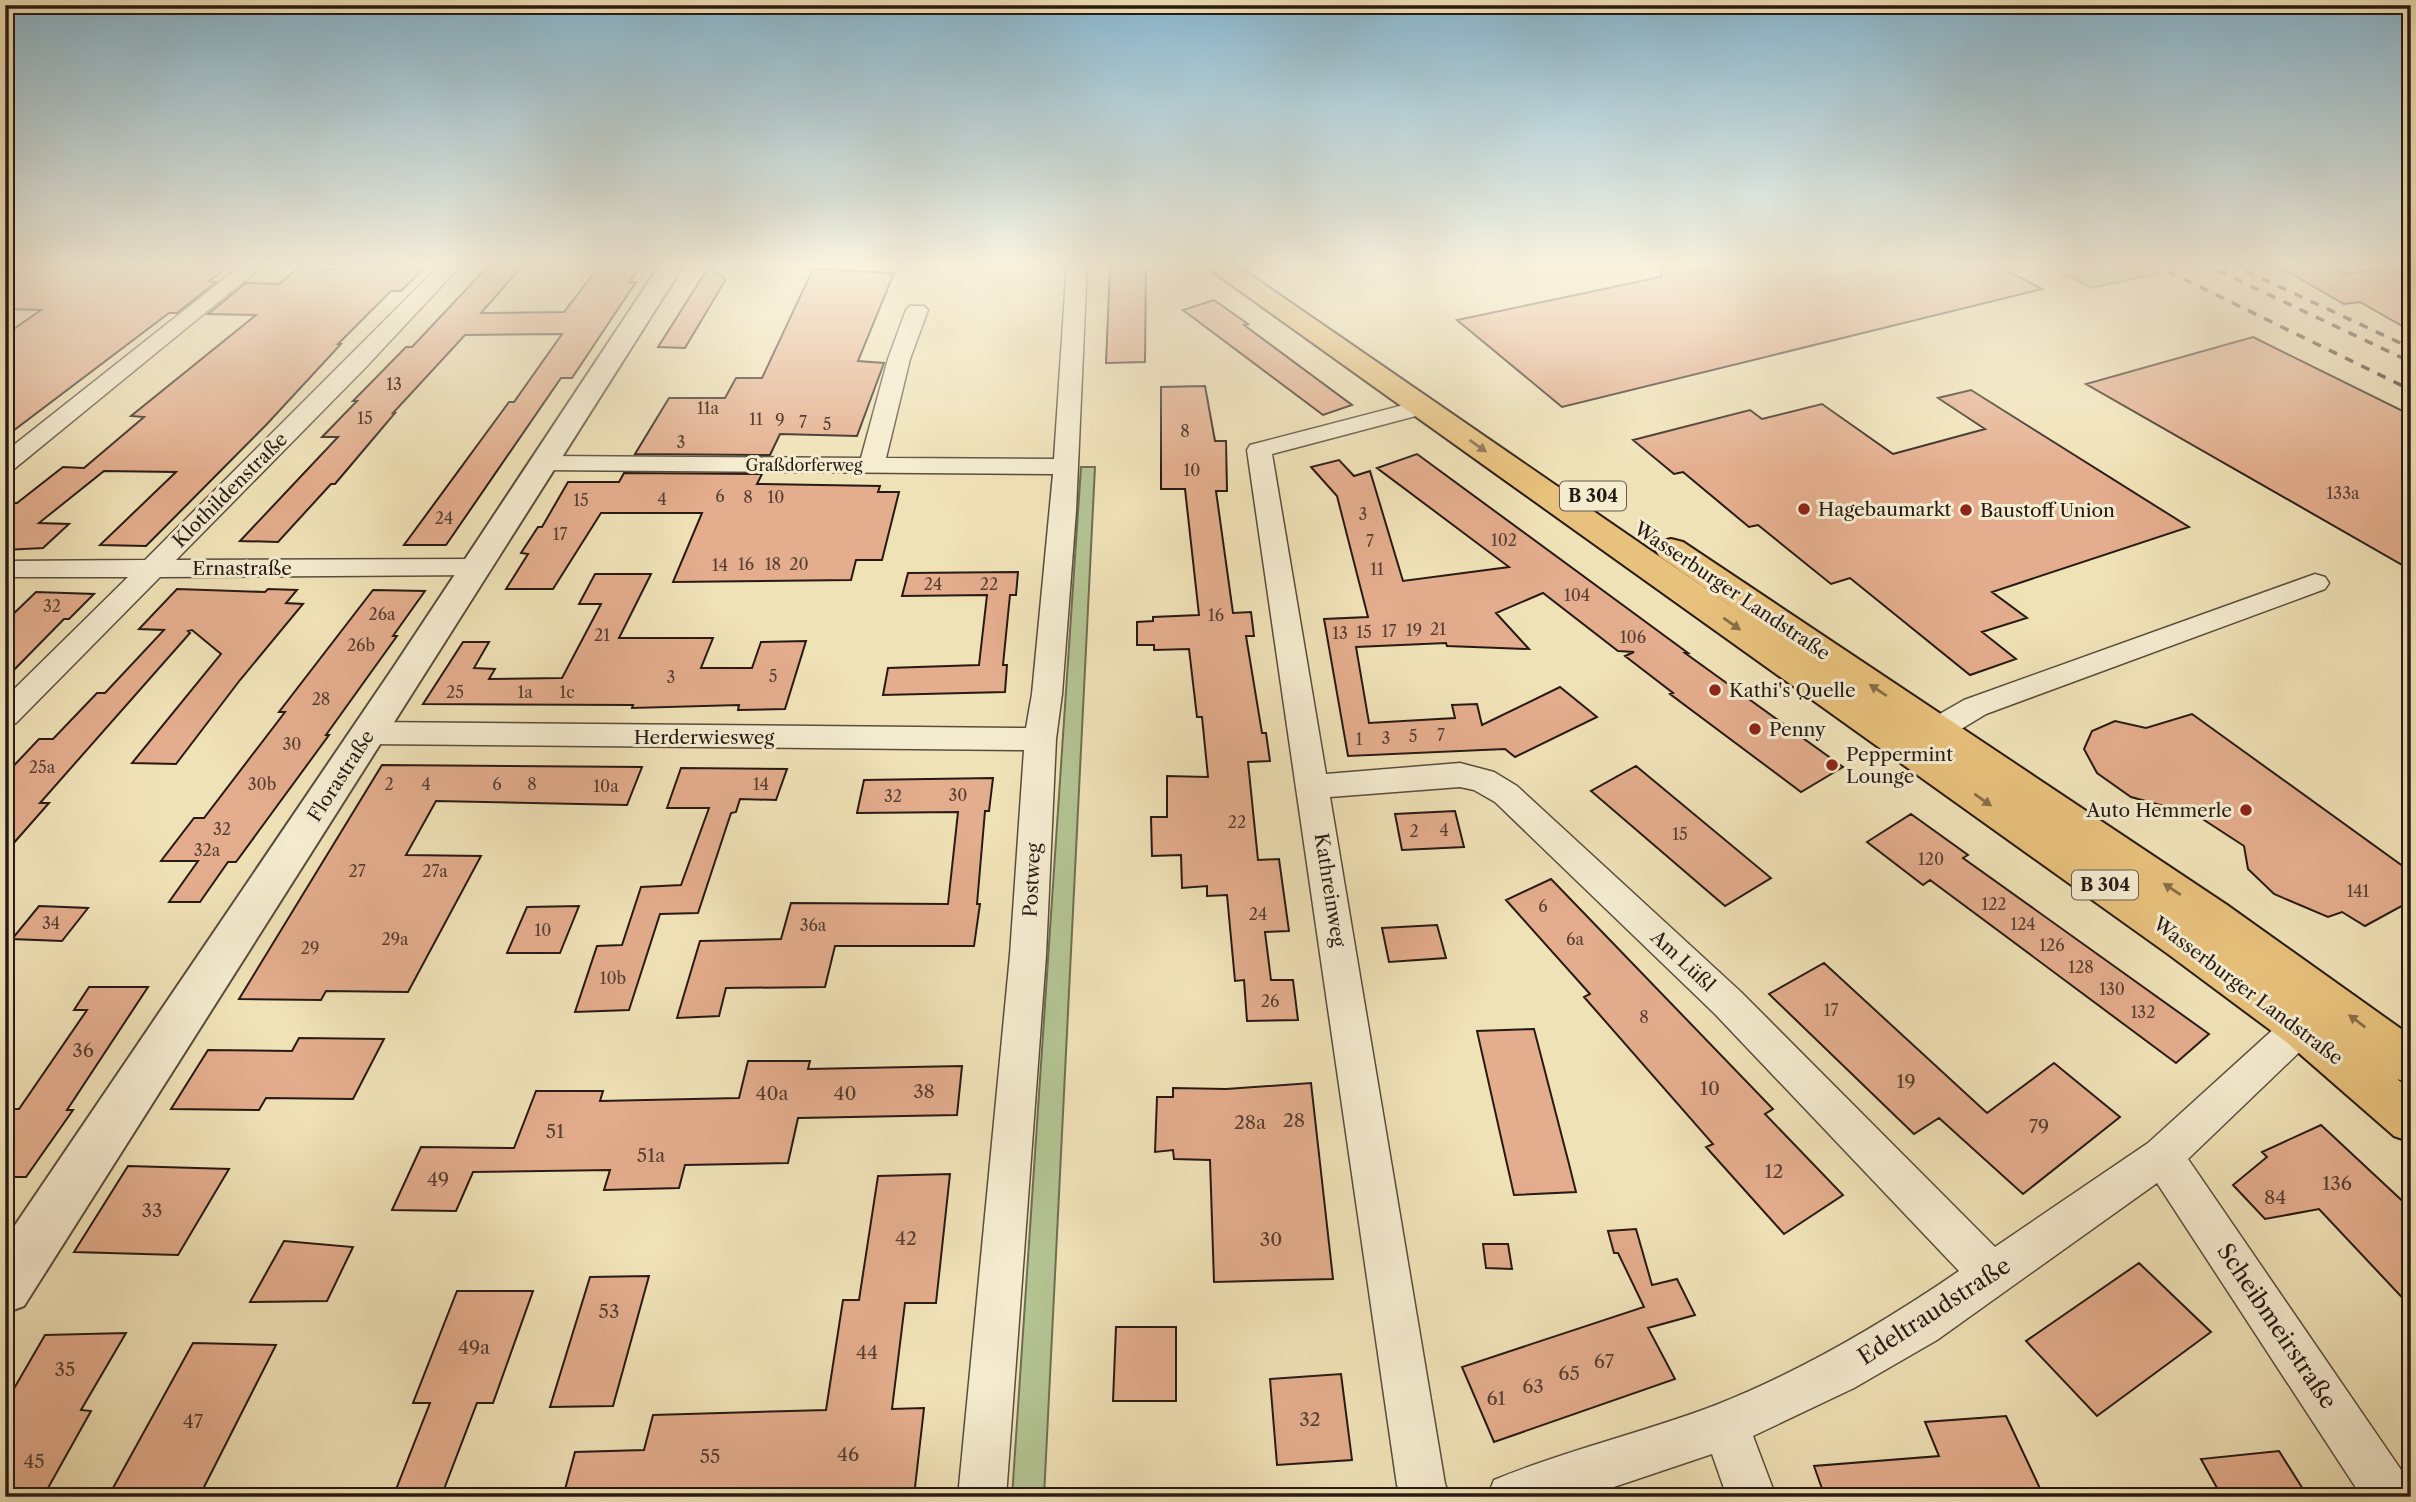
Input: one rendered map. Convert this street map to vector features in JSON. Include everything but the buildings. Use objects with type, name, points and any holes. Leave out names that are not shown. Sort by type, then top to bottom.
[{"type":"main road","name":"Wasserburger Landstraße","points":[[1317,333],[1423,407],[1921,738],[2212,917],[2329,1000],[2411,1063]]},
{"type":"main road","name":"Wasserburger Landstraße","points":[[1351,333],[1921,738],[2105,885],[2301,1027],[2411,1120]]},
{"type":"street","points":[[5,464],[168,333]]},
{"type":"street","name":"Klothildenstraße","points":[[5,716],[386,333]]},
{"type":"street","name":"Florastraße","points":[[5,1287],[478,567],[628,333]]},
{"type":"street","points":[[872,465],[899,359],[909,333]]},
{"type":"street","name":"Postweg","points":[[982,1497],[1028,955],[1040,739],[1047,694],[1063,511],[1073,333]]},
{"type":"street","name":"Kathreinweg","points":[[1423,407],[1259,450],[1314,787],[1421,1485],[1426,1497]]},
{"type":"street","name":"Graßdorferweg","points":[[545,463],[1064,467]]},
{"type":"street","name":"Ernastraße","points":[[5,569],[478,567]]},
{"type":"street","points":[[1921,738],[1975,707],[2315,583]]},
{"type":"street","name":"Herderwiesweg","points":[[369,733],[1040,739]]},
{"type":"street","name":"Am Lüßl","points":[[1314,787],[1460,775],[1483,780],[1506,794],[1728,1003],[1992,1274]]},
{"type":"street","name":"Edeltraudstraße","points":[[1511,1497],[1723,1426],[1838,1372],[1922,1324],[2162,1156],[2301,1027]]},
{"type":"street","name":"Scheibmeirstraße","points":[[2162,1156],[2391,1497]]},
{"type":"street","points":[[1723,1426],[1741,1462],[1752,1497]]},
{"type":"green space","points":[[1081,467],[1095,467],[1044,1497],[1012,1497]]},
{"type":"railway","points":[[2294,333],[2411,390]]},
{"type":"railway","points":[[2350,333],[2411,362]]},
{"type":"railway","points":[[2379,333],[2411,348]]},
{"type":"place","name":"Hagebaumarkt","points":[[1804,509]]},
{"type":"place","name":"Baustoff Union","points":[[1966,510]]},
{"type":"place","name":"Kathi's Quelle","points":[[1715,690]]},
{"type":"place","name":"Penny","points":[[1755,729]]},
{"type":"place","name":"Peppermint Lounge","points":[[1832,765]]},
{"type":"place","name":"Auto Hemmerle","points":[[2246,810]]}]
